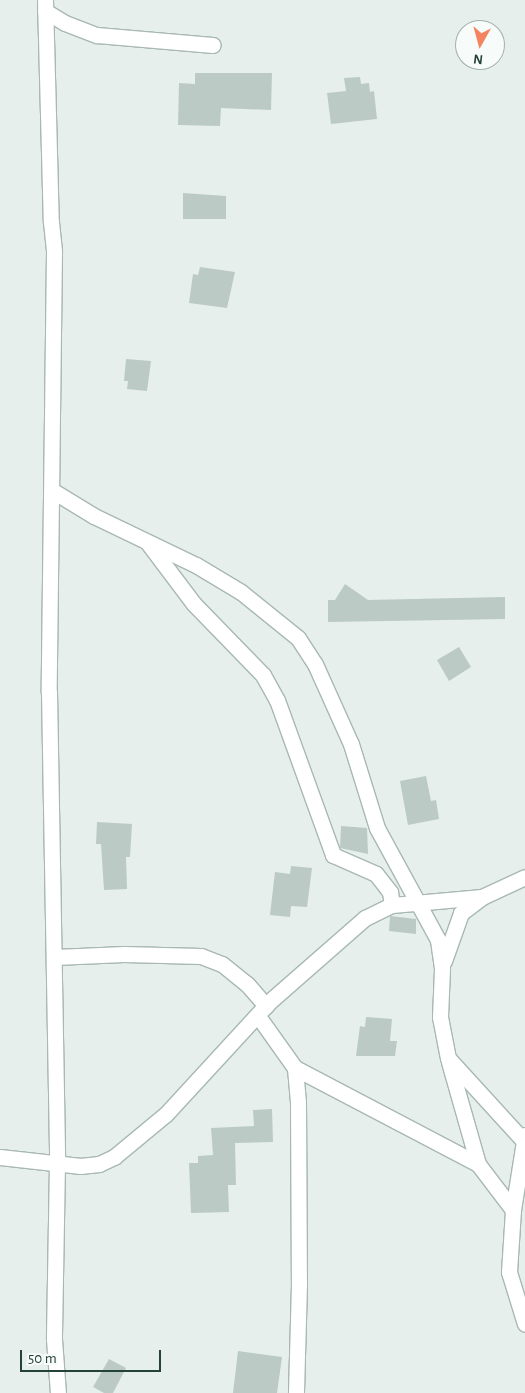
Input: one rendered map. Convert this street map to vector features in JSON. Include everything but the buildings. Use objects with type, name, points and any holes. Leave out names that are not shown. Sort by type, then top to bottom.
[{"type":"street","points":[[45,6],[97,36],[213,45]]},
{"type":"street","points":[[45,6],[54,252],[53,491],[49,692],[57,1163],[53,1303],[58,1393]]},
{"type":"street","points":[[53,491],[147,542],[196,564],[241,592],[298,638],[330,695],[351,744],[377,828],[415,902],[438,940],[442,969],[440,1017],[448,1058],[478,1164],[513,1210]]},
{"type":"street","points":[[147,542],[182,590],[262,675],[277,700],[332,855],[376,874],[384,881],[392,905]]},
{"type":"street","points":[[442,969],[449,940],[461,912],[482,897],[525,877]]},
{"type":"street","points":[[0,1158],[80,1166],[99,1164],[114,1157],[166,1114],[303,970],[365,918],[392,905],[482,897]]},
{"type":"street","points":[[55,957],[124,954],[201,956],[222,964],[247,984],[295,1068],[298,1102],[300,1284],[296,1393]]},
{"type":"street","points":[[448,1058],[524,1138],[513,1210],[509,1272],[525,1324]]},
{"type":"street","points":[[295,1068],[478,1164]]}]
